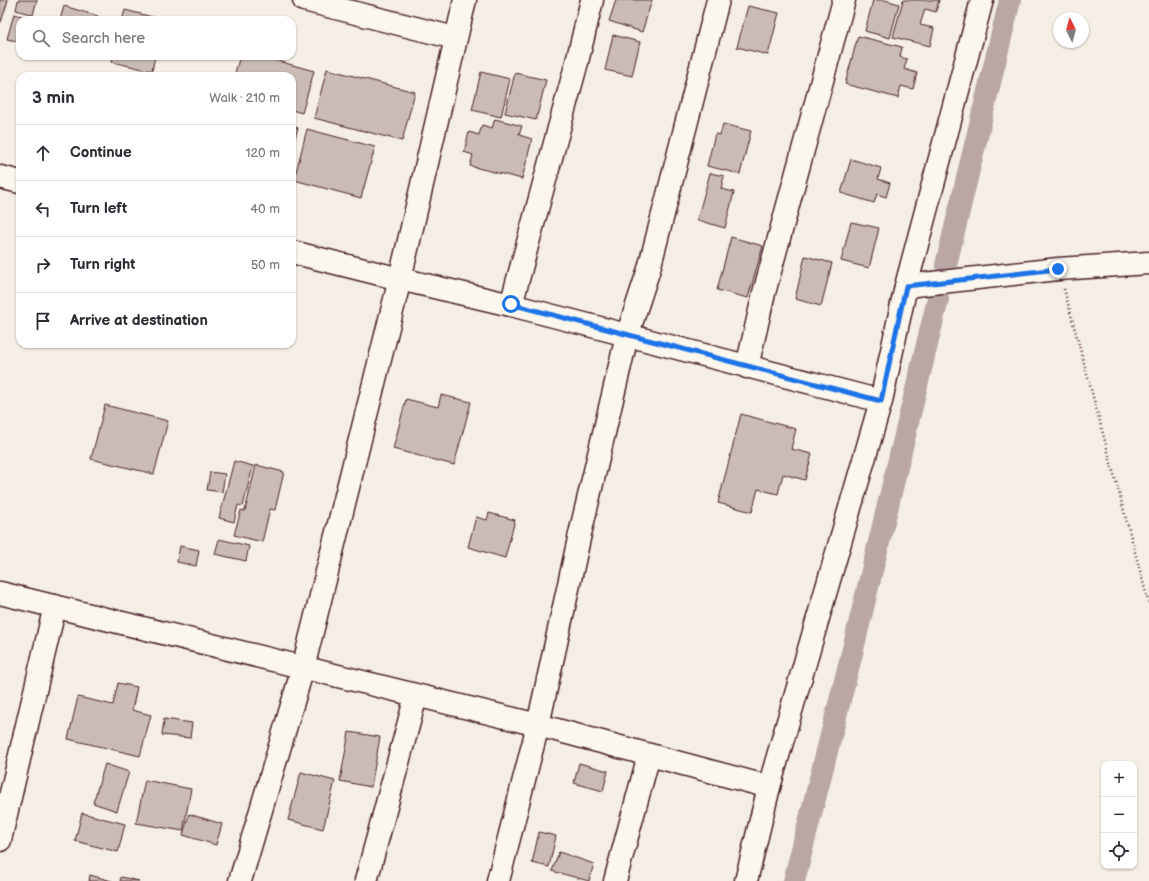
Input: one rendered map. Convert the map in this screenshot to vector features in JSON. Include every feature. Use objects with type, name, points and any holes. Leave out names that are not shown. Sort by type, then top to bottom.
[{"type":"street","points":[[304,0],[456,38]]},
{"type":"street","points":[[240,881],[303,668],[400,279],[465,0]]},
{"type":"street","points":[[511,304],[578,62],[592,0]]},
{"type":"street","points":[[498,881],[538,725],[580,534],[627,336],[649,270],[718,0]]},
{"type":"street","points":[[747,366],[764,293],[844,0]]},
{"type":"street","points":[[746,881],[769,787],[881,401],[906,286],[982,0]]},
{"type":"street","points":[[0,177],[16,181]]},
{"type":"street","points":[[296,253],[400,279],[511,304],[627,336],[881,401]]},
{"type":"street","points":[[906,286],[1058,269],[1149,263]]},
{"type":"street","points":[[0,593],[538,725],[769,787]]},
{"type":"street","points":[[0,840],[55,606]]},
{"type":"street","points":[[366,881],[416,696]]},
{"type":"street","points":[[615,881],[649,755]]},
{"type":"path","points":[[1058,269],[1149,604]]},
{"type":"building","points":[[0,0],[8,0],[1,22],[0,22]]},
{"type":"building","points":[[18,0],[37,0],[33,15],[16,10]]},
{"type":"building","points":[[616,0],[652,0],[642,32],[609,21]]},
{"type":"building","points":[[873,0],[885,0],[899,4],[890,38],[865,31]]},
{"type":"building","points":[[903,0],[939,0],[936,12],[925,9],[920,25],[934,28],[930,46],[893,37]]},
{"type":"building","points":[[64,6],[98,16],[61,16]]},
{"type":"building","points":[[748,6],[779,13],[768,55],[737,47]]},
{"type":"building","points":[[125,10],[148,16],[123,16]]},
{"type":"building","points":[[14,14],[22,16],[16,16],[16,41],[7,39]]},
{"type":"building","points":[[613,35],[640,42],[632,76],[605,70]]},
{"type":"building","points":[[858,36],[902,47],[900,57],[907,59],[904,69],[917,73],[913,89],[901,86],[898,98],[845,84]]},
{"type":"building","points":[[112,60],[154,60],[152,71],[112,62]]},
{"type":"building","points":[[239,60],[274,60],[314,71],[302,113],[296,111],[296,72],[235,72]]},
{"type":"building","points":[[327,69],[415,92],[402,141],[314,118]]},
{"type":"building","points":[[481,72],[510,79],[501,117],[472,110]]},
{"type":"building","points":[[515,73],[546,80],[536,120],[505,113]]},
{"type":"building","points":[[495,119],[522,126],[519,135],[532,139],[522,179],[470,166],[473,155],[464,152],[469,132],[479,135],[482,125],[492,128]]},
{"type":"building","points":[[723,124],[751,131],[740,174],[707,166],[715,134],[720,135]]},
{"type":"building","points":[[307,129],[375,147],[361,198],[296,181],[296,172]]},
{"type":"building","points":[[851,159],[881,168],[878,179],[890,183],[886,197],[877,194],[874,203],[841,193]]},
{"type":"building","points":[[710,173],[724,176],[721,189],[734,192],[725,228],[697,220]]},
{"type":"building","points":[[851,222],[879,228],[869,268],[841,261]]},
{"type":"building","points":[[731,237],[763,246],[748,298],[717,290]]},
{"type":"building","points":[[805,256],[832,263],[821,306],[795,299]]},
{"type":"building","points":[[441,395],[471,402],[454,465],[393,449],[406,399],[438,407]]},
{"type":"building","points":[[105,405],[168,421],[154,474],[91,459]]},
{"type":"building","points":[[741,414],[796,429],[791,449],[812,454],[805,480],[783,474],[778,494],[758,489],[752,512],[718,503]]},
{"type":"building","points":[[234,461],[253,466],[243,506],[238,505],[234,522],[219,518]]},
{"type":"building","points":[[256,465],[284,472],[275,510],[270,509],[262,542],[234,535],[241,510],[245,511]]},
{"type":"building","points":[[210,472],[225,474],[222,492],[207,490]]},
{"type":"building","points":[[489,513],[515,520],[505,558],[468,547],[476,517],[487,520]]},
{"type":"building","points":[[219,539],[249,546],[246,561],[215,554]]},
{"type":"building","points":[[180,546],[199,550],[196,566],[177,562]]},
{"type":"building","points":[[118,683],[137,687],[132,710],[151,715],[140,756],[68,739],[78,697],[113,705]]},
{"type":"building","points":[[164,719],[192,723],[190,738],[162,735]]},
{"type":"building","points":[[349,732],[380,737],[371,787],[340,781]]},
{"type":"building","points":[[579,763],[608,771],[603,791],[574,783]]},
{"type":"building","points":[[105,764],[129,772],[117,811],[93,803]]},
{"type":"building","points":[[301,772],[335,781],[323,829],[288,820]]},
{"type":"building","points":[[145,780],[191,789],[183,831],[136,823]]},
{"type":"building","points":[[82,813],[125,824],[118,852],[75,841]]},
{"type":"building","points":[[189,814],[222,824],[216,845],[183,835]]},
{"type":"building","points":[[539,832],[556,836],[549,867],[532,863]]},
{"type":"building","points":[[559,852],[594,864],[589,881],[552,871]]},
{"type":"building","points":[[90,875],[112,881],[89,881]]},
{"type":"building","points":[[121,877],[139,881],[120,881]]},
{"type":"waterway","points":[[946,265],[1010,0]]},
{"type":"waterway","points":[[794,881],[853,649],[938,299]]},
{"type":"route","points":[[511,304],[627,336],[881,401],[906,286],[1058,269]]}]
